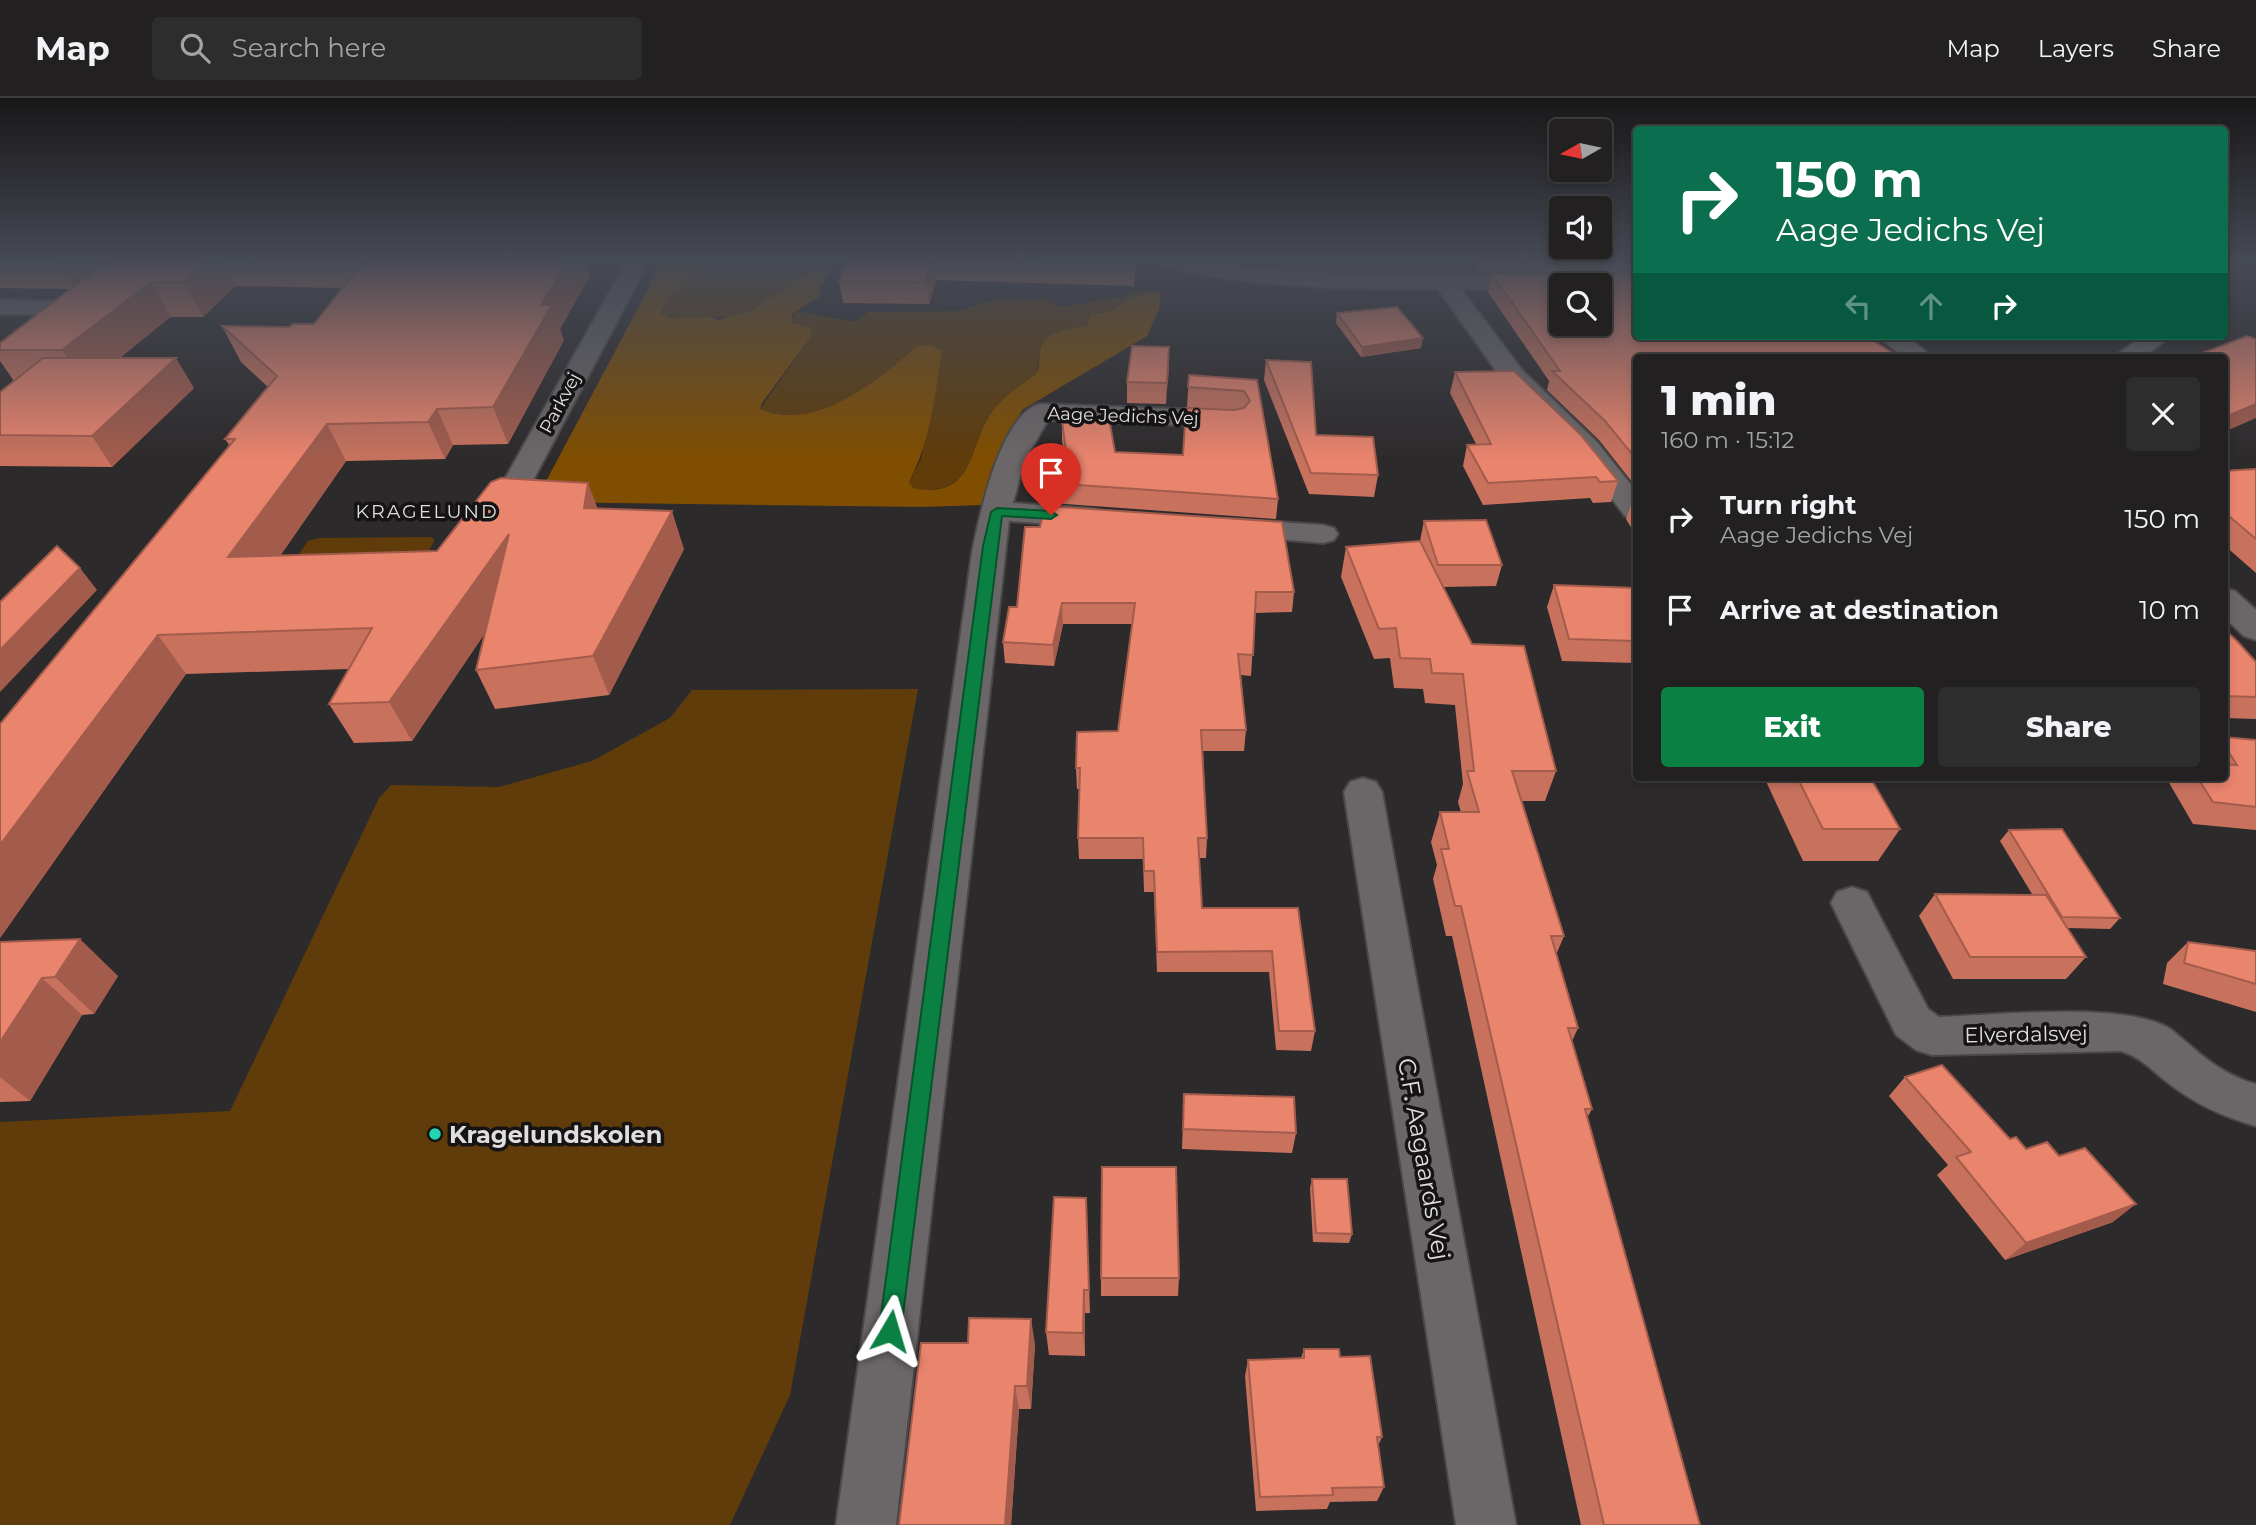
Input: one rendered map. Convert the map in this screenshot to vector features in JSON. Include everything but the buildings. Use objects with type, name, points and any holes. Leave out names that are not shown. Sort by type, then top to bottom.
[{"type":"street","name":"Parkvej","points":[[503,509],[602,328]]},
{"type":"street","points":[[1478,328],[1513,376],[1587,448],[1633,506]]},
{"type":"street","points":[[1896,340],[1916,354]]},
{"type":"street","points":[[2132,354],[2153,340]]},
{"type":"street","name":"Aage Jedichs Vej","points":[[866,1525],[976,643],[997,512],[1013,452],[1026,426],[1040,412],[1232,419]]},
{"type":"street","points":[[997,512],[1119,520]]},
{"type":"street","points":[[1200,526],[1322,534]]},
{"type":"street","points":[[2228,602],[2256,629]]},
{"type":"street","name":"C.F. Aagaards Vej","points":[[1363,792],[1486,1525]]},
{"type":"street","name":"Elverdalsvej","points":[[1853,903],[1912,1022],[1932,1036],[2121,1032],[2152,1041],[2187,1072],[2230,1098],[2256,1105]]},
{"type":"shaded area","points":[[628,328],[810,328],[812,335],[760,409],[781,415],[824,409],[845,399],[884,374],[917,346],[931,345],[942,350],[927,434],[909,482],[913,488],[933,490],[949,486],[959,478],[996,406],[1037,373],[1040,351],[1046,339],[1059,332],[1079,328],[1151,328],[1147,336],[1022,410],[993,467],[982,505],[922,507],[535,502]]},
{"type":"shaded area","points":[[810,328],[1081,328],[1060,332],[1040,348],[1037,373],[996,406],[959,478],[948,486],[933,489],[912,488],[909,482],[921,459],[942,350],[931,345],[917,346],[865,387],[824,409],[782,415],[760,409],[812,335]]},
{"type":"shaded area","points":[[430,537],[435,540],[418,570],[287,571],[308,541],[319,538]]},
{"type":"shaded area","points":[[918,689],[790,1395],[730,1525],[0,1525],[0,1122],[230,1111],[379,798],[391,785],[499,787],[592,761],[670,718],[692,690]]},
{"type":"place","name":"Kragelundskolen","points":[[435,1134]]},
{"type":"district","name":"KRAGELUND","points":[[427,511]]},
{"type":"route","points":[[890,1331],[990,546],[997,512],[1051,515]]}]
